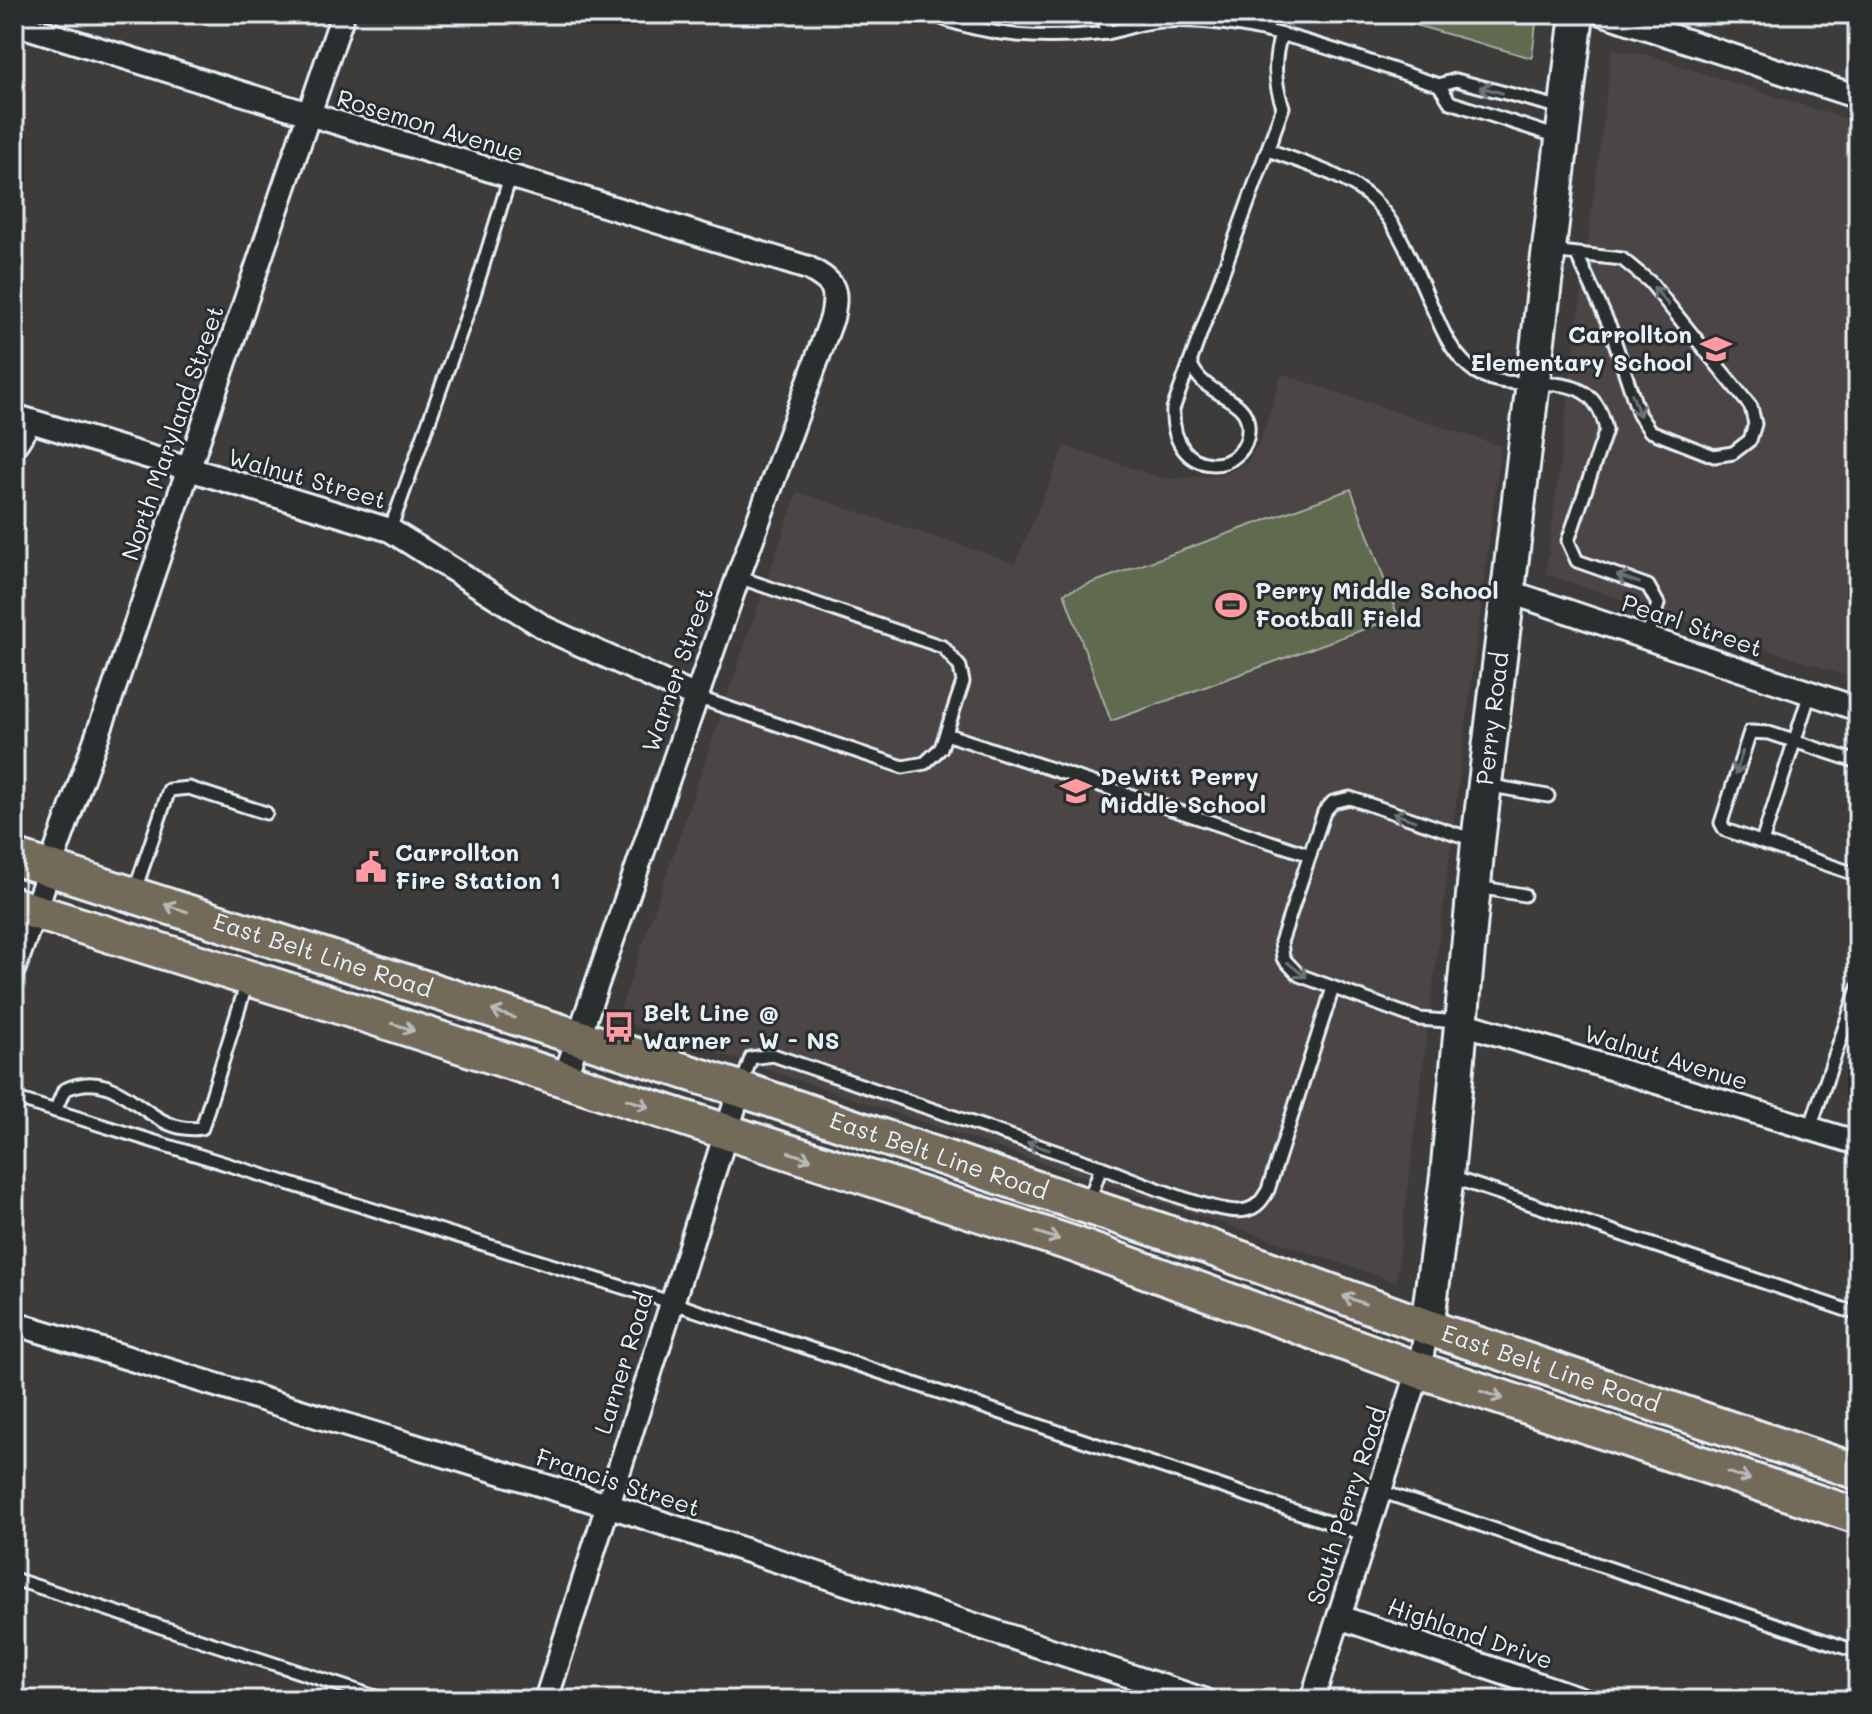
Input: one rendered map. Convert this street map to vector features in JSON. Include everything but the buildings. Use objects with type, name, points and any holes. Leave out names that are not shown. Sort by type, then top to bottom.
[{"type":"main road","name":"East Belt Line Road","points":[[14,857],[740,1089],[1088,1205],[1427,1327],[1858,1472]]},
{"type":"main road","name":"East Belt Line Road","points":[[24,908],[1073,1244],[1419,1370],[1858,1516]]},
{"type":"street","name":"North Maryland Street","points":[[14,968],[24,908],[48,867],[188,471],[343,14]]},
{"type":"street","name":"Perry Road","points":[[1427,1327],[1447,1176],[1478,842],[1534,383],[1563,253],[1564,124],[1577,14]]},
{"type":"street","points":[[1604,14],[1858,97]]},
{"type":"street","name":"Rosemon Avenue","points":[[14,23],[808,268],[829,280]]},
{"type":"street","name":"Warner Street","points":[[564,1079],[738,577],[832,318],[836,296],[829,280]]},
{"type":"street","name":"Walnut Street","points":[[25,420],[390,530],[547,629],[696,697]]},
{"type":"street","name":"Pearl Street","points":[[1510,592],[1858,709]]},
{"type":"street","name":"Walnut Avenue","points":[[1459,1022],[1858,1143]]},
{"type":"street","name":"Larner Road","points":[[546,1700],[740,1089]]},
{"type":"street","name":"Francis Street","points":[[14,1323],[607,1505],[1204,1700]]},
{"type":"street","name":"South Perry Road","points":[[1312,1700],[1419,1370],[1427,1327]]},
{"type":"street","name":"Highland Drive","points":[[1339,1617],[1584,1700]]},
{"type":"lane","points":[[930,14],[995,34],[1051,39],[1107,33],[1158,21],[1213,22],[1281,35],[1439,85],[1456,80],[1564,124]]},
{"type":"lane","points":[[1103,14],[1107,33]]},
{"type":"lane","points":[[1191,364],[1196,378],[1207,389],[1241,408],[1248,424],[1245,442],[1235,458],[1220,464],[1201,462],[1183,451],[1172,432],[1176,397],[1191,364],[1283,107],[1276,88],[1274,55],[1281,35]]},
{"type":"lane","points":[[1439,85],[1450,102],[1564,124]]},
{"type":"lane","points":[[1268,150],[1336,174],[1365,191],[1383,208],[1401,235],[1450,347],[1472,370],[1500,381],[1565,384],[1586,393],[1603,411],[1606,430],[1568,541],[1577,561],[1648,586],[1658,604],[1647,638]]},
{"type":"lane","points":[[390,530],[473,298],[510,177]]},
{"type":"lane","points":[[1563,253],[1622,259],[1650,282],[1751,407],[1755,424],[1750,440],[1733,453],[1714,456],[1650,431],[1639,415],[1610,327],[1563,253]]},
{"type":"lane","points":[[14,457],[25,420]]},
{"type":"lane","points":[[696,697],[903,767],[925,763],[941,748],[946,734],[963,682],[960,667],[943,647],[738,577]]},
{"type":"lane","points":[[1762,842],[1810,693]]},
{"type":"lane","points":[[1858,762],[1769,733],[1750,732],[1721,823],[1725,830],[1858,875]]},
{"type":"lane","points":[[946,734],[1310,855]]},
{"type":"lane","points":[[1485,785],[1548,796]]},
{"type":"lane","points":[[133,895],[169,790],[189,788],[266,813]]},
{"type":"lane","points":[[1459,1022],[1419,1019],[1299,975],[1283,958],[1281,942],[1324,812],[1333,802],[1350,798],[1478,842]]},
{"type":"lane","points":[[1473,887],[1524,895]]},
{"type":"lane","points":[[55,1111],[64,1090],[78,1083],[95,1082],[122,1091],[162,1120],[189,1130],[202,1128],[248,978]]},
{"type":"lane","points":[[740,1089],[751,1058],[773,1055],[1222,1210],[1244,1211],[1259,1205],[1268,1190],[1333,988]]},
{"type":"lane","points":[[1810,1128],[1858,988]]},
{"type":"lane","points":[[14,1098],[670,1302],[1366,1535]]},
{"type":"lane","points":[[1088,1205],[1101,1167]]},
{"type":"lane","points":[[1447,1176],[1858,1314]]},
{"type":"lane","points":[[1380,1491],[1858,1652]]},
{"type":"lane","points":[[14,1579],[385,1700]]},
{"type":"shaded area","name":"Carrollton Elementary School","points":[[1612,49],[1648,55],[1858,123],[1858,680],[1546,574]]},
{"type":"shaded area","name":"DeWitt Perry Middle School","points":[[1282,374],[1501,446],[1396,1282],[617,1019],[797,492],[1015,563],[1065,446],[1166,479],[1224,475],[1247,463],[1261,439]]},
{"type":"green space","points":[[1376,14],[1537,14],[1532,58]]},
{"type":"green space","name":"Perry Middle School Football Field","points":[[1351,489],[1398,617],[1111,721],[1064,593]]},
{"type":"place","name":"Carrollton Elementary School","points":[[1716,349]]},
{"type":"place","name":"Perry Middle School Football Field","points":[[1231,605]]},
{"type":"place","name":"DeWitt Perry Middle School","points":[[1076,791]]},
{"type":"place","name":"Carrollton Fire Station 1","points":[[371,867]]},
{"type":"place","name":"Belt Line @ Warner - W - NS","points":[[619,1027]]}]
